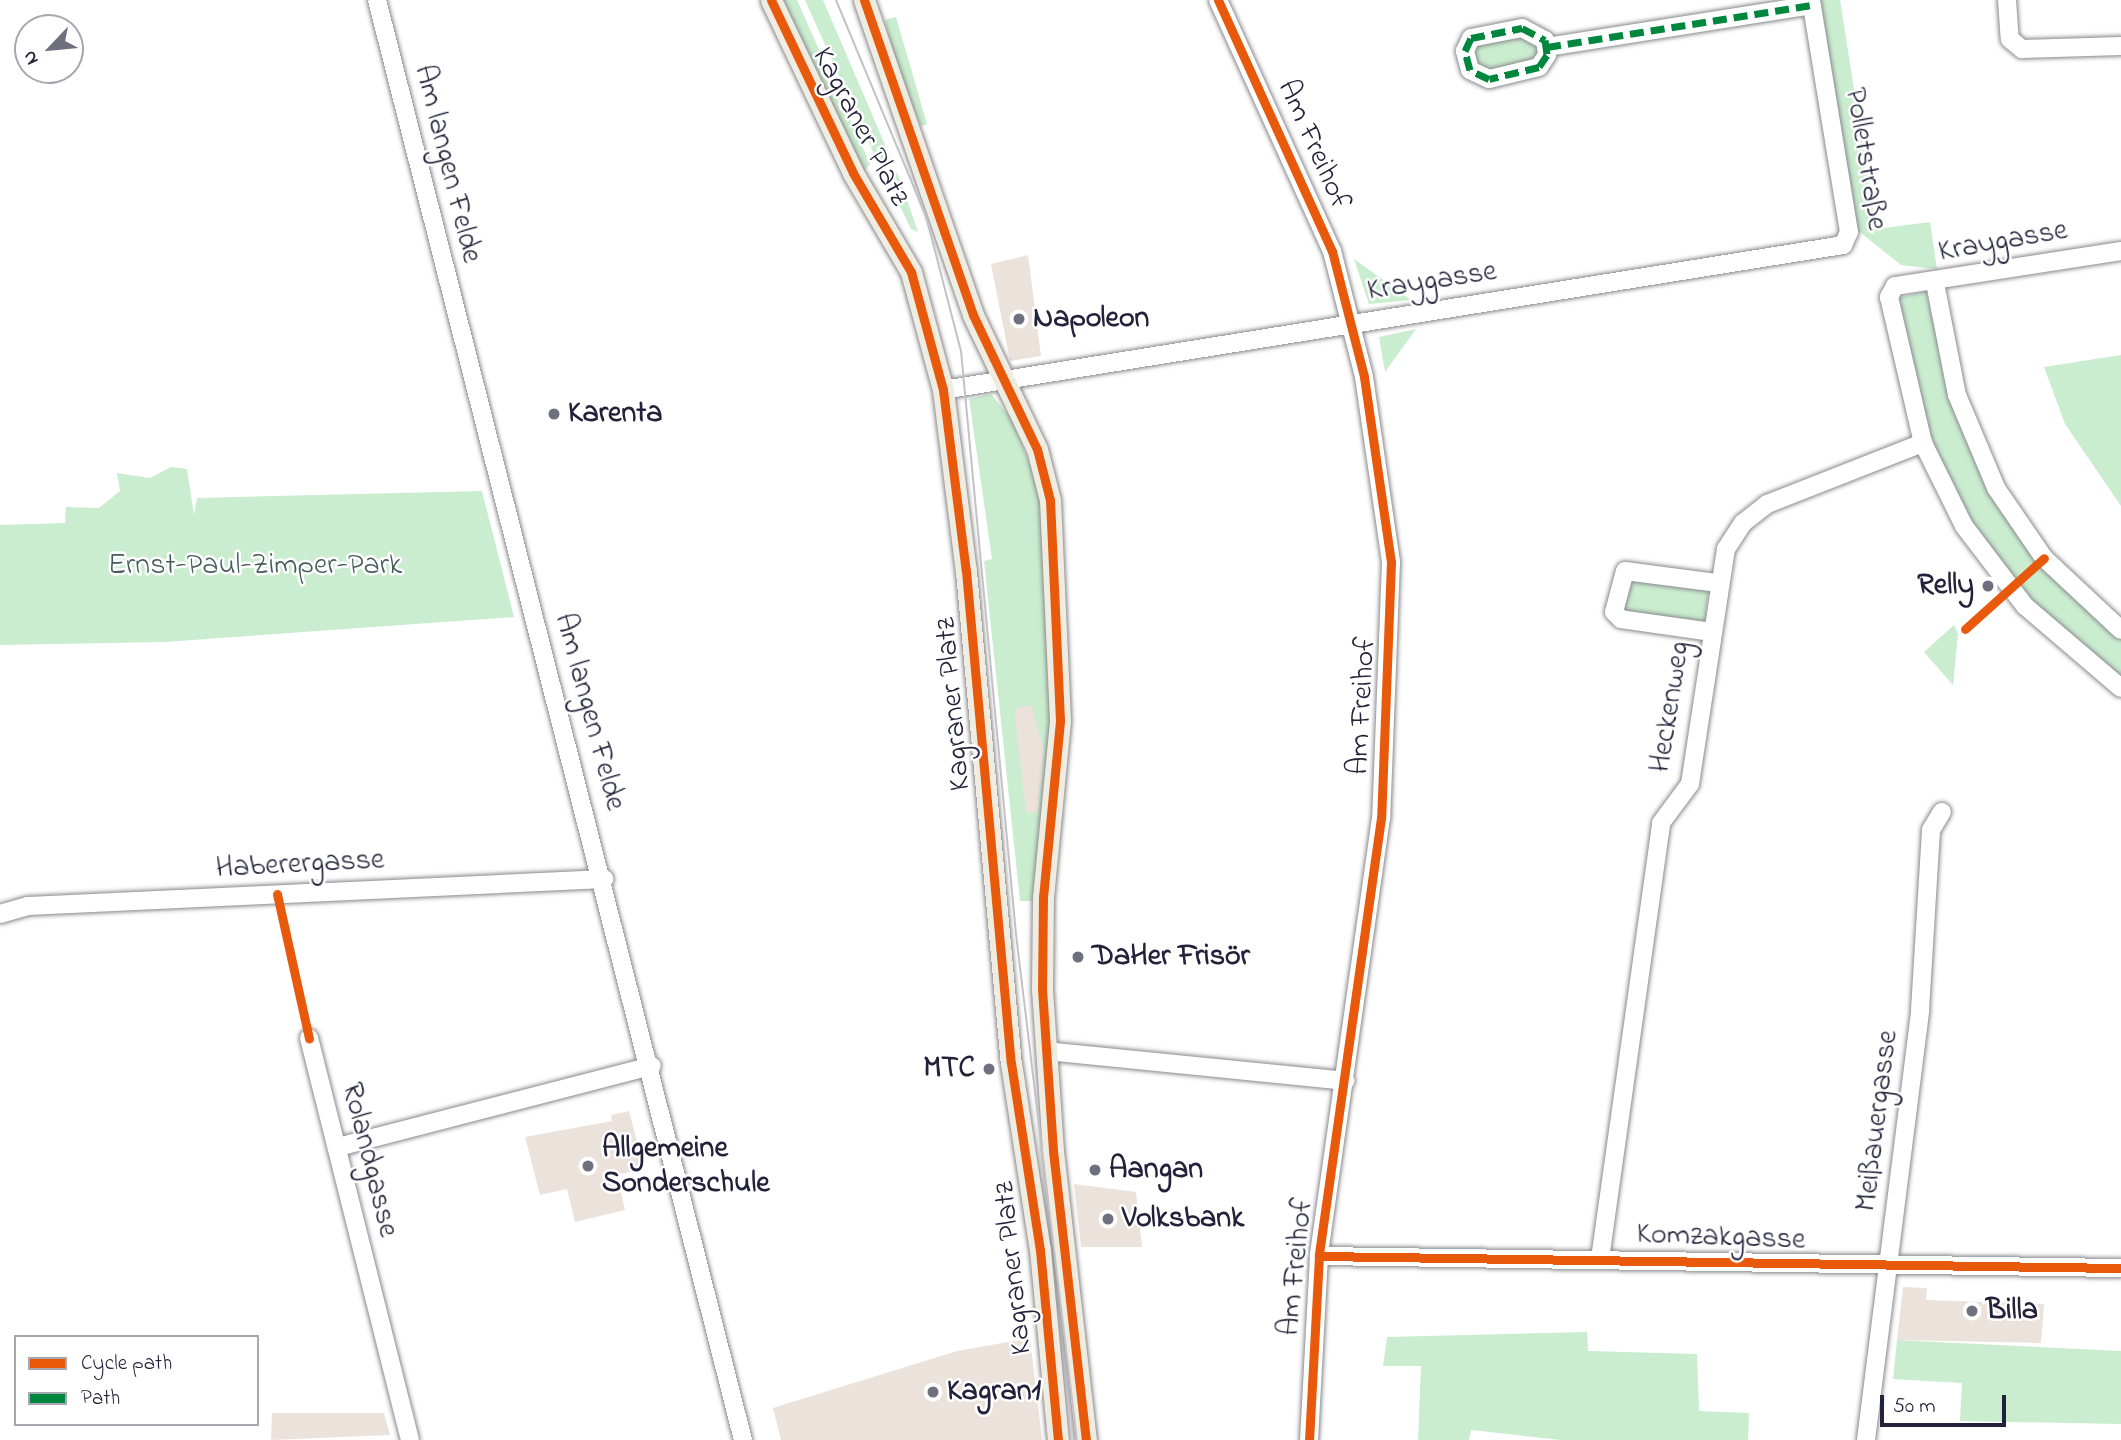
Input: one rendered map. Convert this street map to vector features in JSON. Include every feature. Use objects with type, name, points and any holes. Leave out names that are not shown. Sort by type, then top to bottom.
[{"type":"main road","name":"Kagraner Platz","points":[[771,0],[853,173],[911,272],[943,390],[966,571],[1011,1063],[1040,1250],[1058,1440]]},
{"type":"main road","name":"Kagraner Platz","points":[[864,0],[972,315],[1043,464],[1054,530],[1060,721],[1041,922],[1046,1051],[1086,1440]]},
{"type":"street","name":"Am langen Felde","points":[[377,0],[652,1066],[743,1440]]},
{"type":"street","name":"Am Freihof","points":[[1218,0],[1312,195],[1353,322],[1387,513],[1392,619],[1381,818],[1346,1081],[1319,1256],[1309,1440]]},
{"type":"street","points":[[2007,0],[2010,39],[2022,50],[2121,46]]},
{"type":"street","points":[[1547,47],[1812,2]]},
{"type":"street","name":"Polletstraße","points":[[1812,2],[1847,242]]},
{"type":"street","name":"Kraygasse","points":[[943,390],[1847,242]]},
{"type":"street","name":"Kraygasse","points":[[1923,443],[1899,359],[1889,297],[1895,286],[1935,283],[2121,251]]},
{"type":"street","points":[[1935,283],[1957,395],[1996,488],[2044,558],[2121,630]]},
{"type":"street","points":[[1923,443],[1964,526],[2010,589],[2060,641],[2121,688]]},
{"type":"street","name":"Heckenweg","points":[[1600,1259],[1661,823],[1690,784],[1718,583],[1730,542],[1759,510],[1923,443]]},
{"type":"street","points":[[1712,632],[1621,619],[1614,612],[1625,571],[1718,583]]},
{"type":"street","name":"Meißauergasse","points":[[1866,1440],[1920,1010],[1931,830],[1942,812]]},
{"type":"street","name":"Haberergasse","points":[[0,914],[28,906],[604,878]]},
{"type":"street","name":"Rolandgasse","points":[[309,1038],[410,1440]]},
{"type":"street","points":[[1046,1051],[1346,1081]]},
{"type":"street","points":[[338,1147],[652,1066]]},
{"type":"street","name":"Komzakgasse","points":[[1319,1256],[1600,1259],[1887,1268],[2121,1268]]},
{"type":"green space","points":[[781,0],[797,0],[870,164],[861,175]]},
{"type":"green space","points":[[805,0],[823,0],[892,161],[878,163]]},
{"type":"green space","points":[[1819,0],[1840,0],[1876,229],[1930,222],[1937,269],[1901,265],[1856,229]]},
{"type":"green space","points":[[896,17],[927,124],[921,126],[894,60],[885,20]]},
{"type":"green space","points":[[1525,34],[1540,48],[1535,61],[1487,73],[1474,64],[1477,43]]},
{"type":"green space","points":[[897,172],[918,232],[911,229],[888,181]]},
{"type":"green space","points":[[1354,259],[1411,300],[1369,304]]},
{"type":"green space","points":[[1926,291],[1947,380],[2052,576],[2121,638],[2121,681],[2046,620],[1983,546],[1924,429],[1897,298]]},
{"type":"green space","points":[[1416,329],[1385,372],[1379,337]]},
{"type":"green space","points":[[2121,355],[2121,506],[2065,424],[2044,367]]},
{"type":"green space","points":[[991,394],[1012,420],[1043,498],[1055,702],[1035,901],[1020,901],[984,561],[992,559],[969,399]]},
{"type":"green space","name":"Ernst-Paul-Zimper-Park","points":[[171,467],[187,469],[194,515],[197,498],[482,491],[514,617],[164,642],[0,645],[0,525],[65,523],[66,507],[99,508],[120,491],[117,473],[150,478]]},
{"type":"green space","points":[[1627,576],[1709,588],[1704,626],[1621,614]]},
{"type":"green space","points":[[1954,625],[1958,634],[1953,685],[1924,652]]},
{"type":"green space","points":[[1587,1332],[1588,1351],[1697,1354],[1699,1411],[1749,1413],[1748,1440],[1561,1440],[1471,1430],[1469,1440],[1418,1440],[1421,1366],[1383,1366],[1387,1337]]},
{"type":"green space","points":[[1897,1340],[2121,1351],[2121,1424],[1960,1421],[1962,1383],[1893,1379]]},
{"type":"building","name":"Napoleon","points":[[1028,255],[1041,356],[1010,361],[991,264]]},
{"type":"building","points":[[1031,705],[1044,751],[1038,812],[1026,813],[1015,716],[1017,707]]},
{"type":"building","name":"Allgemeine Sonderschule","points":[[629,1111],[644,1168],[617,1175],[625,1210],[575,1222],[567,1189],[540,1195],[525,1137],[612,1121],[611,1115]]},
{"type":"building","name":"Volksbank","points":[[1074,1184],[1136,1192],[1142,1247],[1081,1247]]},
{"type":"building","name":"Billa","points":[[1903,1287],[1927,1288],[1926,1300],[2044,1304],[2041,1343],[1897,1340]]},
{"type":"building","name":"Kagran1","points":[[1030,1338],[1042,1440],[781,1440],[773,1408],[957,1351]]},
{"type":"building","points":[[272,1413],[384,1413],[390,1435],[271,1440]]},
{"type":"tram line","points":[[836,0],[926,216],[961,351],[1016,934],[1077,1440]]},
{"type":"marked path","points":[[1547,47],[1812,5]]},
{"type":"marked path","points":[[1522,28],[1545,40],[1547,55],[1539,67],[1489,79],[1470,70],[1465,51],[1471,38],[1522,28]]},
{"type":"cycle path","points":[[771,0],[853,173],[911,272],[943,390],[966,571],[1011,1063],[1040,1250],[1058,1440]]},
{"type":"cycle path","points":[[864,0],[973,315],[1037,449],[1050,500],[1060,721],[1043,896],[1042,989],[1053,1151],[1086,1440]]},
{"type":"cycle path","points":[[1218,0],[1332,251],[1364,377],[1391,562],[1381,818],[1319,1256],[1309,1440]]},
{"type":"cycle path","points":[[1965,629],[2044,558]]},
{"type":"cycle path","points":[[277,894],[309,1038]]},
{"type":"cycle path","points":[[1319,1256],[2121,1268]]},
{"type":"place","name":"Napoleon","points":[[1019,319]]},
{"type":"place","name":"Karenta","points":[[554,414]]},
{"type":"place","name":"Relly","points":[[1988,586]]},
{"type":"place","name":"DaHer Frisör","points":[[1078,957]]},
{"type":"place","name":"MTC","points":[[989,1069]]},
{"type":"place","name":"Allgemeine Sonderschule","points":[[588,1166]]},
{"type":"place","name":"Aangan","points":[[1095,1170]]},
{"type":"place","name":"Volksbank","points":[[1108,1219]]},
{"type":"place","name":"Billa","points":[[1972,1311]]},
{"type":"place","name":"Kagran1","points":[[933,1392]]}]
